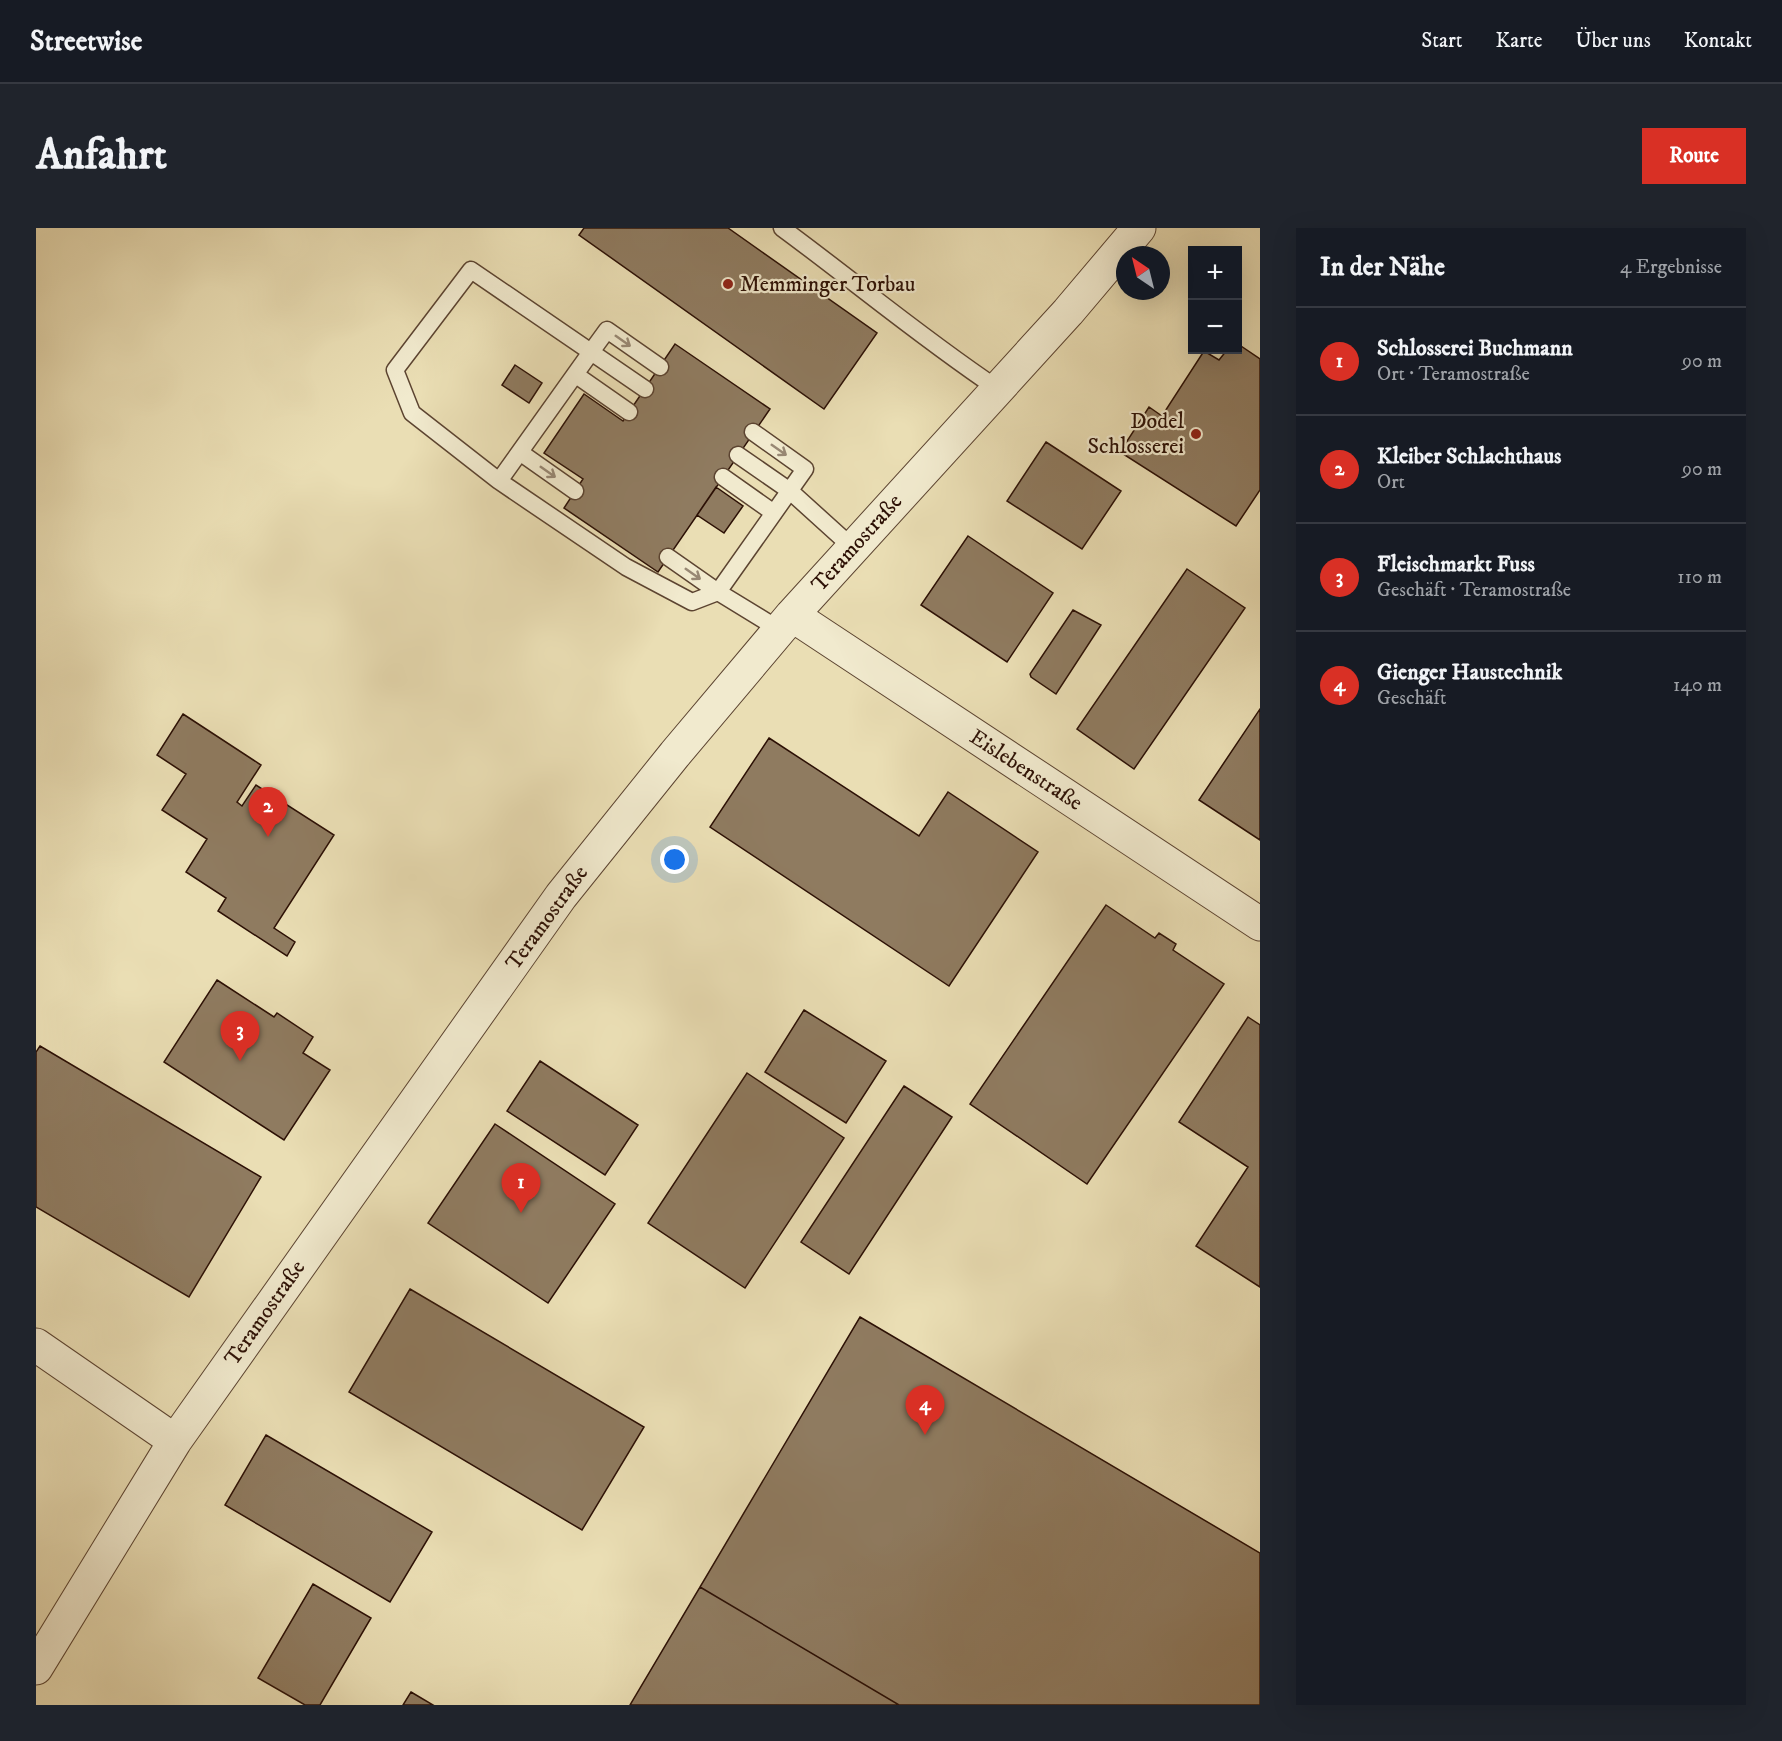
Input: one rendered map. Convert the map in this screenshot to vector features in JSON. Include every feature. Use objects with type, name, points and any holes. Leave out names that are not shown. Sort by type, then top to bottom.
[{"type":"street","name":"Teramostraße","points":[[36,1668],[175,1441],[561,896],[675,754],[786,622],[998,389],[1139,228]]},
{"type":"street","name":"Eislebenstraße","points":[[786,622],[1260,924]]},
{"type":"street","points":[[36,1345],[175,1441]]},
{"type":"lane","points":[[782,228],[953,359],[998,389]]},
{"type":"lane","points":[[645,389],[471,270],[395,370],[412,413],[499,481],[626,567],[692,602],[718,592],[805,469],[753,432]]},
{"type":"lane","points":[[499,481],[607,330],[660,367]]},
{"type":"lane","points":[[576,375],[629,412]]},
{"type":"lane","points":[[520,453],[575,491]]},
{"type":"lane","points":[[738,455],[790,491],[853,548]]},
{"type":"lane","points":[[723,477],[774,513]]},
{"type":"lane","points":[[668,557],[718,592],[786,622]]},
{"type":"building","name":"Memminger Torbau","points":[[584,228],[728,228],[877,333],[824,409],[579,235]]},
{"type":"building","points":[[675,344],[770,409],[658,572],[564,508],[583,479],[544,453],[584,394],[623,421]]},
{"type":"building","name":"Dodel Schlosserei","points":[[1242,347],[1260,359],[1260,490],[1236,526],[1120,452],[1149,407],[1162,416],[1202,354],[1209,354],[1219,360],[1224,354],[1242,354]]},
{"type":"building","points":[[515,365],[542,383],[529,403],[502,385]]},
{"type":"building","points":[[1046,442],[1121,491],[1082,549],[1007,501]]},
{"type":"building","points":[[716,487],[743,506],[724,533],[697,515]]},
{"type":"building","points":[[968,536],[1053,593],[1007,662],[921,605]]},
{"type":"building","points":[[1187,569],[1245,608],[1134,769],[1077,729]]},
{"type":"building","points":[[1073,610],[1101,625],[1056,694],[1030,674]]},
{"type":"building","points":[[1260,709],[1260,840],[1199,800]]},
{"type":"building","points":[[183,714],[261,765],[237,802],[242,806],[256,785],[334,835],[274,928],[295,942],[287,956],[218,911],[226,898],[186,872],[207,839],[162,810],[186,774],[157,755]]},
{"type":"building","points":[[769,738],[919,836],[948,792],[1038,852],[949,986],[710,827]]},
{"type":"building","points":[[1106,905],[1155,938],[1159,933],[1176,944],[1173,950],[1224,984],[1087,1184],[970,1104]]},
{"type":"building","points":[[217,980],[274,1017],[277,1013],[313,1037],[303,1053],[330,1070],[284,1140],[164,1062]]},
{"type":"building","points":[[804,1010],[886,1061],[846,1123],[765,1072]]},
{"type":"building","points":[[1248,1017],[1260,1025],[1260,1287],[1196,1246],[1248,1167],[1179,1122]]},
{"type":"building","points":[[40,1046],[261,1177],[189,1297],[36,1207],[36,1052]]},
{"type":"building","points":[[540,1061],[638,1125],[605,1175],[507,1111]]},
{"type":"building","points":[[747,1073],[844,1138],[745,1288],[648,1223]]},
{"type":"building","points":[[904,1086],[952,1117],[849,1274],[801,1242]]},
{"type":"building","points":[[495,1124],[615,1204],[548,1303],[428,1223]]},
{"type":"building","points":[[410,1289],[644,1427],[582,1530],[349,1392]]},
{"type":"building","points":[[860,1317],[1260,1553],[1260,1705],[899,1705],[700,1587]]},
{"type":"building","points":[[266,1435],[432,1532],[390,1602],[225,1505]]},
{"type":"building","points":[[313,1584],[371,1618],[320,1705],[305,1705],[258,1678]]},
{"type":"building","points":[[700,1587],[899,1705],[630,1705]]},
{"type":"building","points":[[411,1692],[433,1705],[403,1705]]},
{"type":"place","name":"Memminger Torbau","points":[[728,284]]},
{"type":"place","name":"Dodel Schlosserei","points":[[1196,434]]},
{"type":"place","name":"Kleiber Schlachthaus","points":[[268,837]]},
{"type":"place","name":"Fleischmarkt Fuss","points":[[240,1061]]},
{"type":"place","name":"Schlosserei Buchmann","points":[[521,1213]]},
{"type":"place","name":"Gienger Haustechnik","points":[[925,1435]]}]
